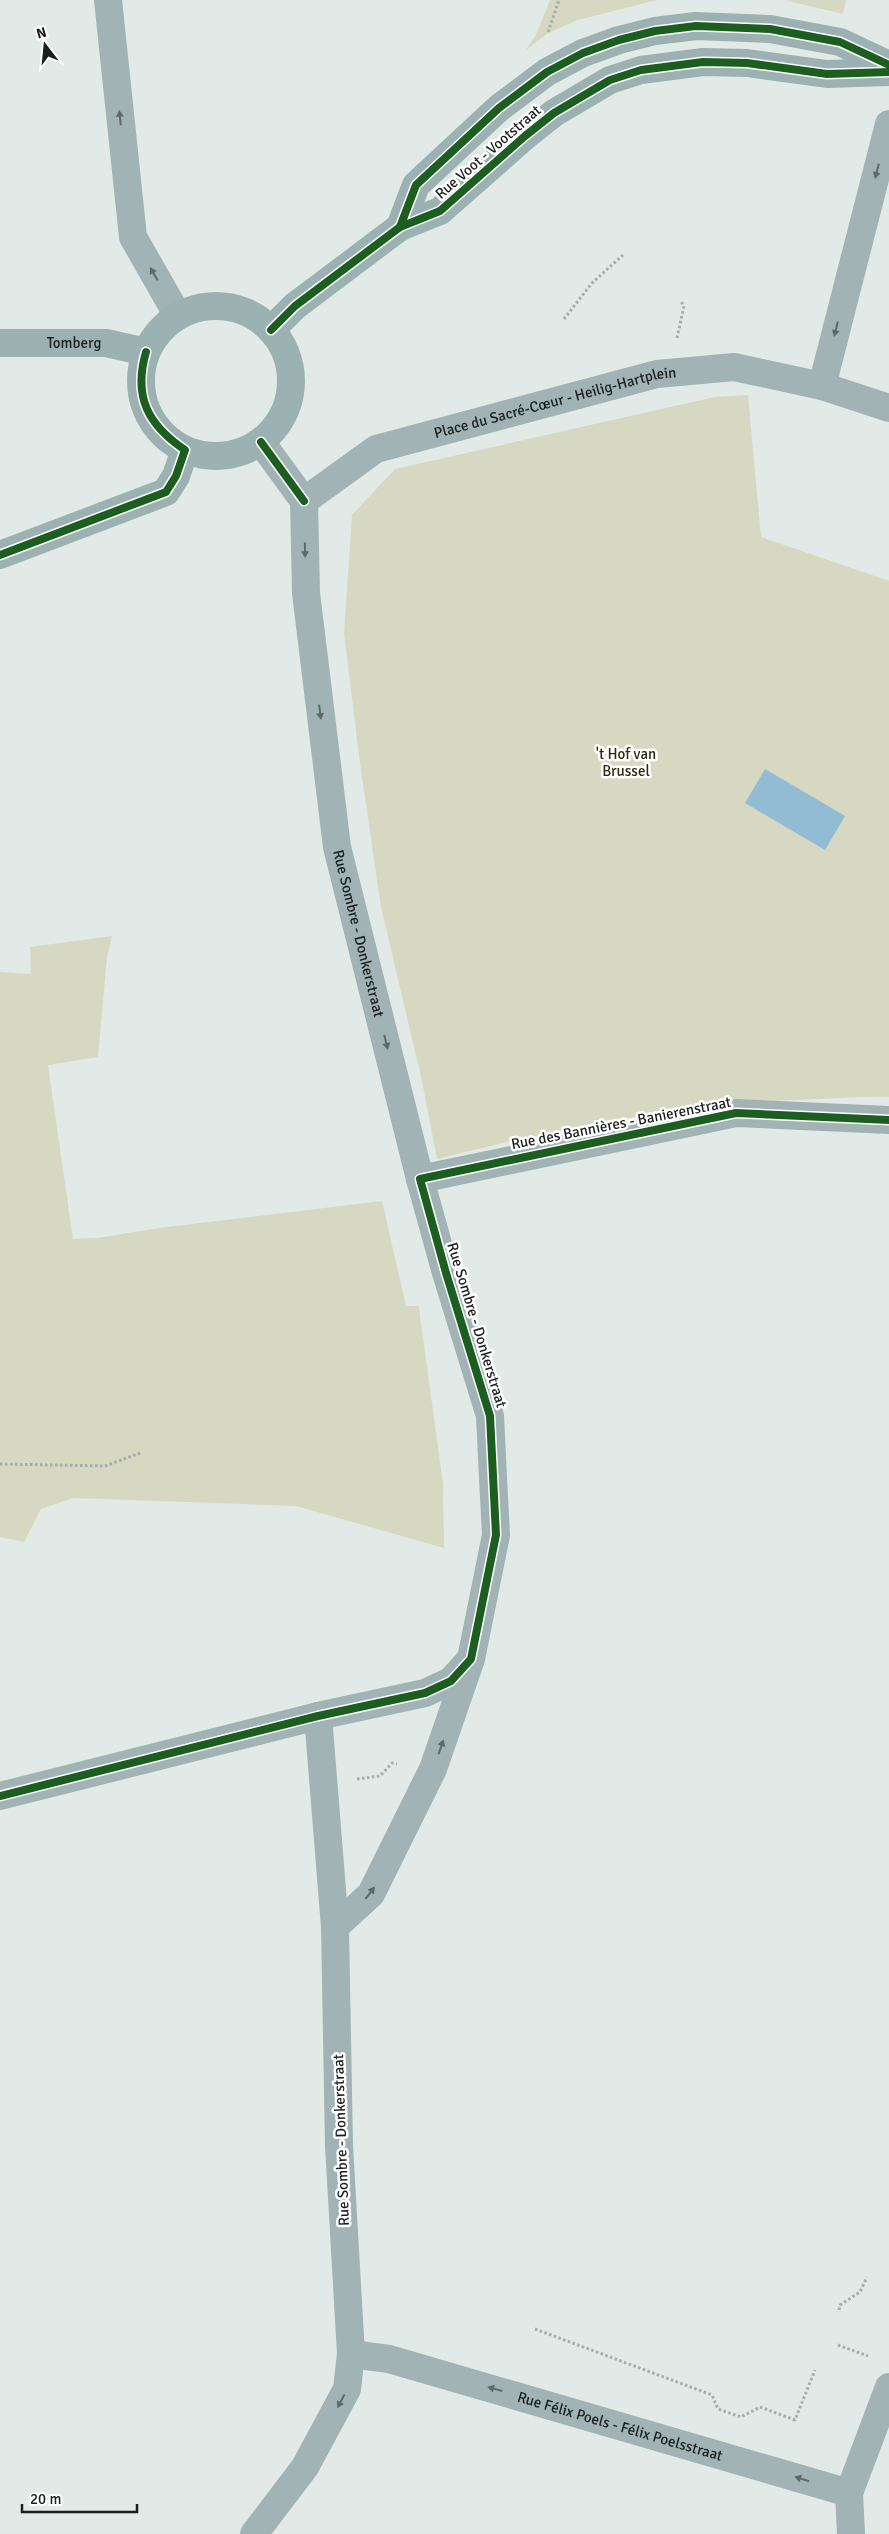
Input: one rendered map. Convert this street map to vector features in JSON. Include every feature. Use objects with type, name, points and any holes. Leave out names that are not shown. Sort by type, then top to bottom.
[{"type":"street","points":[[108,0],[133,237],[178,316]]},
{"type":"street","name":"Rue Voot - Vootstraat","points":[[400,227],[416,185],[499,108],[547,72],[583,53],[619,40],[655,31],[696,26],[770,29],[840,42],[889,65]]},
{"type":"street","name":"Rue Voot - Vootstraat","points":[[400,227],[440,211],[525,136],[568,104],[610,80],[641,70],[703,62],[747,63],[826,74],[889,72]]},
{"type":"street","points":[[822,386],[889,124]]},
{"type":"street","points":[[272,330],[295,306],[400,227]]},
{"type":"street","points":[[217,306],[230,308],[256,317],[272,330],[284,347],[291,367],[292,388],[283,415],[276,427],[261,442],[243,451],[224,456],[204,455],[185,450],[167,438],[144,406],[140,384],[141,367],[152,339],[178,316],[196,308],[217,306]]},
{"type":"street","name":"Tomberg","points":[[0,343],[106,343],[146,352]]},
{"type":"street","name":"Place du Sacré-Cœur - Heilig-Hartplein","points":[[304,501],[376,449],[658,374],[734,368],[822,386],[889,408]]},
{"type":"street","points":[[261,442],[304,501]]},
{"type":"street","points":[[0,555],[166,492],[176,476],[185,450]]},
{"type":"street","name":"Rue Sombre - Donkerstraat","points":[[304,501],[306,593],[337,847],[420,1179],[448,1281],[490,1416],[496,1535],[471,1659],[433,1769],[372,1894],[335,1927]]},
{"type":"street","name":"Rue des Bannières - Banierenstraat","points":[[420,1179],[736,1113],[889,1120]]},
{"type":"street","points":[[0,1796],[318,1716],[425,1693],[451,1681],[471,1659]]},
{"type":"street","name":"Rue Sombre - Donkerstraat","points":[[254,2534],[305,2468],[347,2390],[351,2354],[339,2146],[335,1927],[318,1716]]},
{"type":"street","name":"Rue Félix Poels - Félix Poelsstraat","points":[[351,2354],[389,2359],[849,2493]]},
{"type":"street","points":[[851,2534],[849,2493],[889,2387]]},
{"type":"path","points":[[548,33],[559,0]]},
{"type":"path","points":[[564,319],[592,283],[622,255]]},
{"type":"path","points":[[680,300],[684,306],[680,327]]},
{"type":"path","points":[[0,1464],[105,1466],[140,1452]]},
{"type":"path","points":[[353,1779],[380,1776],[392,1763],[400,1764]]},
{"type":"path","points":[[839,2310],[840,2305],[860,2292],[867,2277]]},
{"type":"path","points":[[535,2330],[712,2395],[718,2409],[740,2417],[760,2407],[795,2420],[815,2370]]},
{"type":"path","points":[[838,2345],[868,2356]]},
{"type":"green space","points":[[550,0],[657,0],[578,20],[548,33],[525,51],[536,35]]},
{"type":"green space","points":[[784,0],[846,0],[843,14]]},
{"type":"green space","name":"'t Hof van Brussel","points":[[748,395],[761,537],[889,581],[889,1097],[772,1101],[675,1111],[580,1127],[437,1159],[422,1081],[381,907],[360,763],[344,633],[352,515],[395,469],[715,397]]},
{"type":"green space","points":[[112,936],[107,957],[98,1057],[48,1065],[73,1239],[97,1238],[159,1228],[382,1201],[406,1306],[418,1306],[419,1308],[443,1484],[444,1548],[296,1506],[73,1498],[41,1509],[24,1542],[0,1537],[0,972],[31,974],[30,947]]},
{"type":"water","points":[[765,769],[845,816],[825,850],[745,803]]},
{"type":"cycle path","points":[[400,227],[416,185],[499,108],[547,72],[583,53],[619,40],[655,31],[696,26],[770,29],[840,42],[889,65]]},
{"type":"cycle path","points":[[271,330],[295,306],[400,227],[440,211],[554,113],[610,80],[641,70],[703,62],[747,63],[827,74],[889,72]]},
{"type":"cycle path","points":[[0,555],[166,492],[176,476],[185,450],[161,430],[147,408],[141,383],[146,352]]},
{"type":"cycle path","points":[[261,442],[304,501]]},
{"type":"cycle path","points":[[0,1796],[318,1716],[425,1693],[451,1681],[471,1659],[496,1535],[490,1416],[446,1273],[420,1179],[736,1113],[889,1120]]}]
